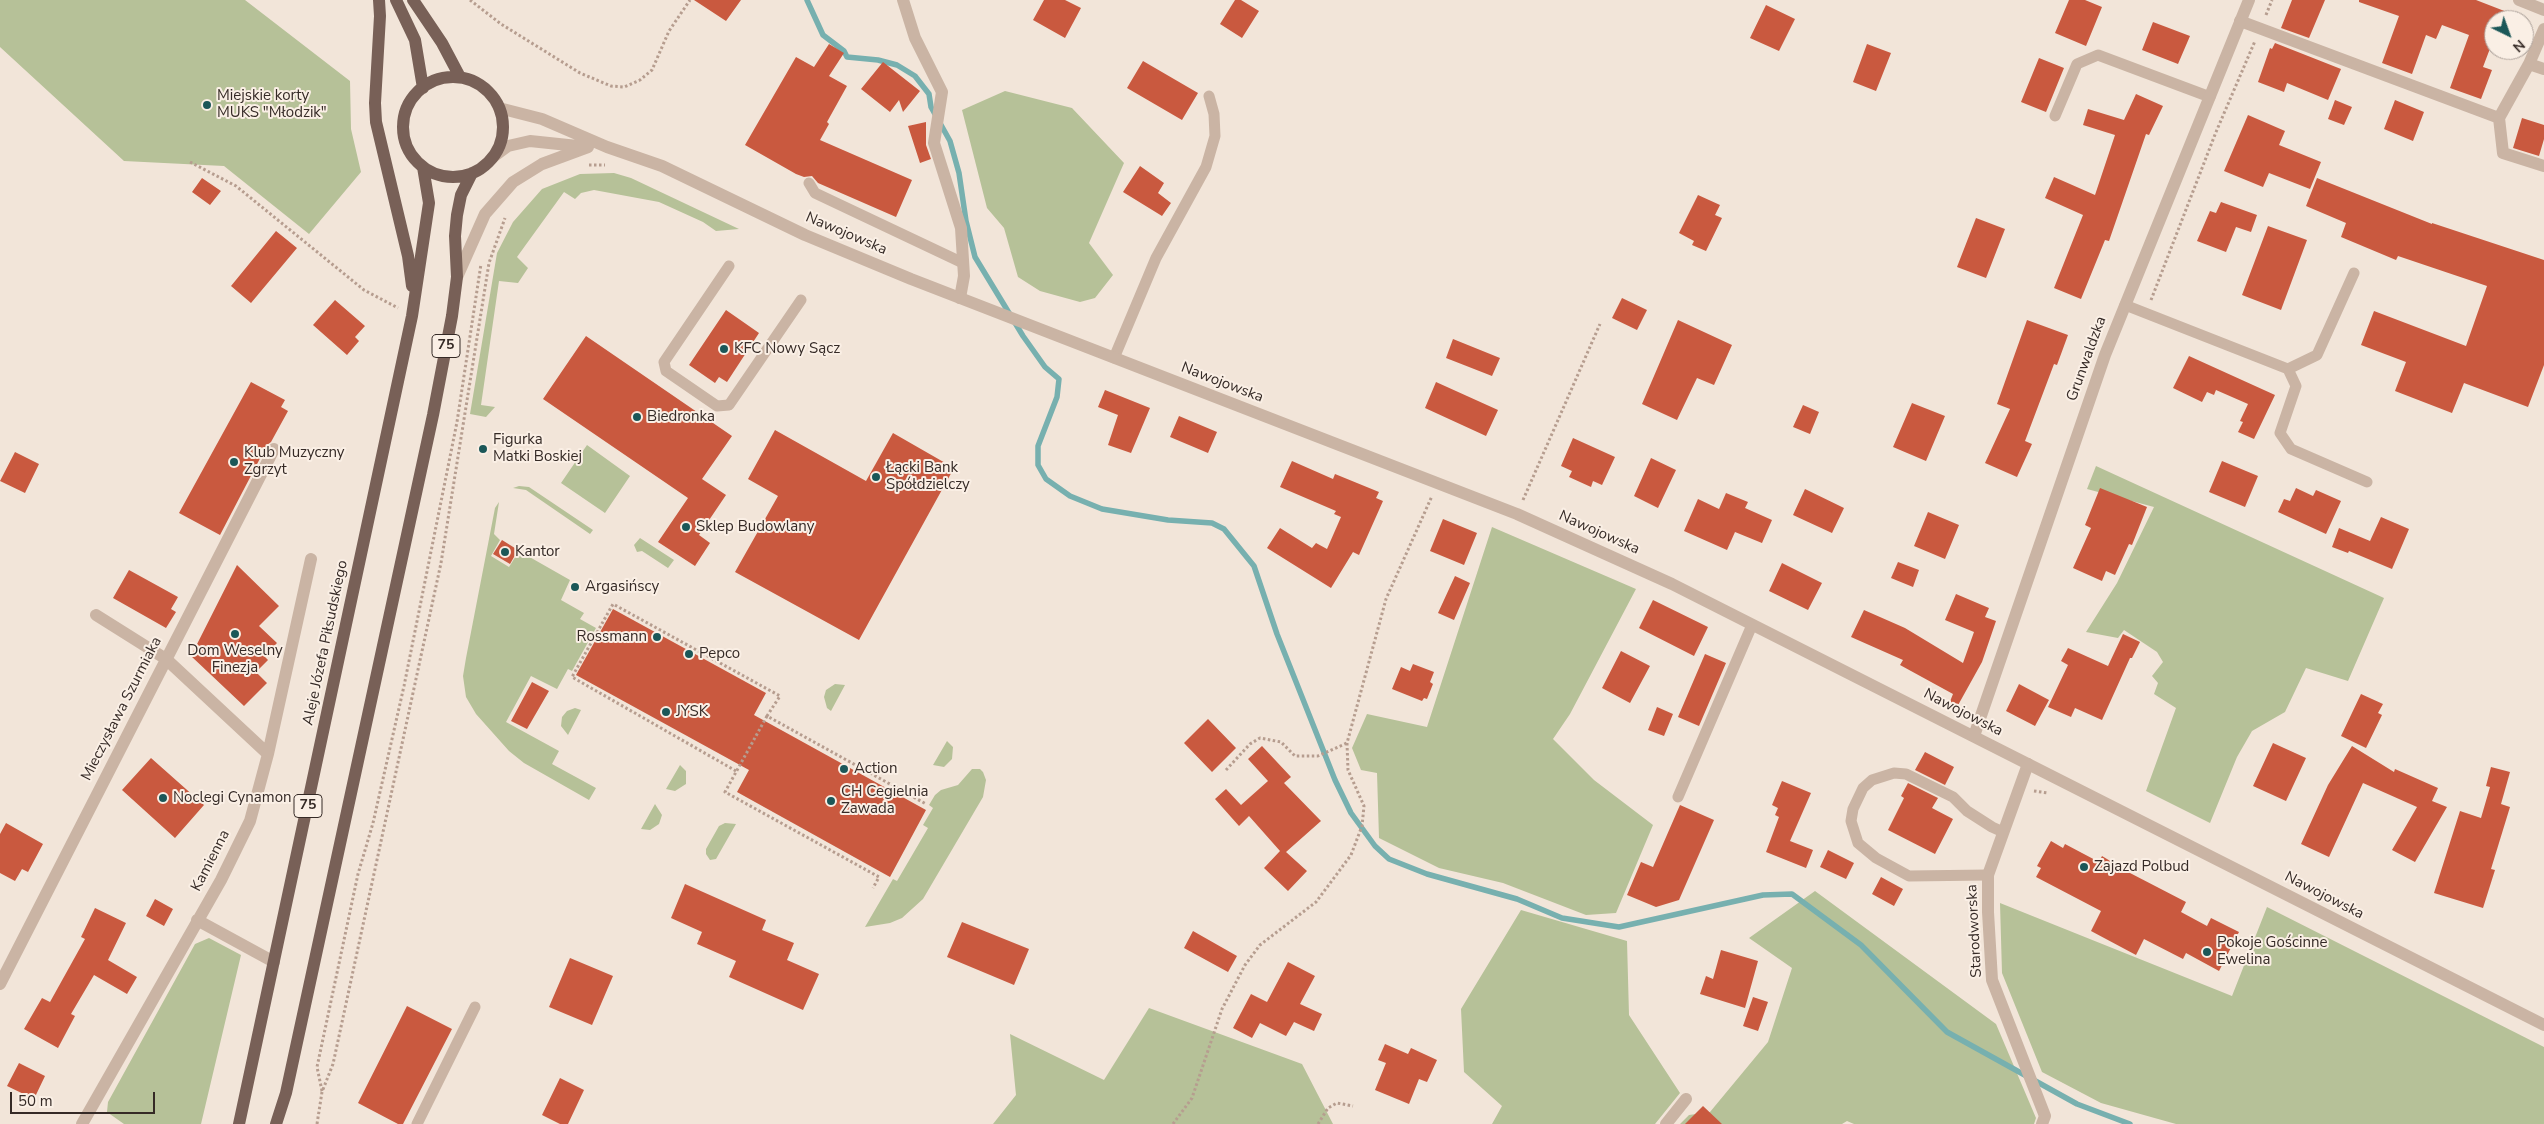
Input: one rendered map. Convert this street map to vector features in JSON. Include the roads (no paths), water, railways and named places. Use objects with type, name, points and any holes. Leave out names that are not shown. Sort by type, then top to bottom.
[{"type":"main road","points":[[379,0],[376,122],[408,256],[414,301]]},
{"type":"main road","points":[[396,0],[414,40],[423,88]]},
{"type":"main road","points":[[413,0],[442,42],[460,78]]},
{"type":"main road","name":"75","points":[[276,1124],[286,1093],[434,415],[457,277],[455,236],[461,195],[472,173],[493,157],[503,133],[499,108],[484,87],[460,78],[440,79],[423,88],[407,108],[404,134],[407,146],[423,166],[447,176],[472,173]]},
{"type":"main road","name":"Aleje Józefa Piłsudskiego","points":[[239,1124],[412,316],[429,203],[423,166]]},
{"type":"street","points":[[903,0],[915,38],[942,92],[934,144],[961,228],[964,276],[960,298]]},
{"type":"street","name":"Grunwaldzka","points":[[1974,736],[2104,355],[2249,0]]},
{"type":"street","points":[[2519,0],[2544,10]]},
{"type":"street","points":[[2240,21],[2499,118]]},
{"type":"street","points":[[2544,29],[2529,64],[2499,118],[2503,153],[2544,166]]},
{"type":"street","points":[[2529,64],[2544,69]]},
{"type":"street","name":"Nawojowska","points":[[499,108],[519,115],[542,119],[607,147],[662,166],[805,235],[1050,334],[1517,514],[1672,584],[2544,1025]]},
{"type":"street","name":"Nawojowska","points":[[493,157],[508,146],[530,140],[553,141],[588,147],[607,147]]},
{"type":"street","points":[[457,277],[479,223],[508,188],[533,168],[588,147]]},
{"type":"street","name":"Mieczysława Szurmiaka","points":[[0,984],[274,449]]},
{"type":"street","name":"Kamienna","points":[[82,1124],[221,880],[250,821],[268,754],[311,558]]},
{"type":"street","points":[[96,615],[166,659],[268,754]]},
{"type":"street","name":"Starodworska","points":[[2028,764],[1988,875],[1992,980],[2045,1116],[2042,1124]]},
{"type":"street","points":[[197,920],[274,962]]},
{"type":"street","points":[[1666,1124],[1686,1099]]},
{"type":"lane","points":[[2055,116],[2077,64],[2098,55],[2210,97]]},
{"type":"lane","points":[[1114,358],[1156,258],[1206,167],[1215,136],[1214,114],[1209,96]]},
{"type":"lane","points":[[809,183],[816,193],[963,263]]},
{"type":"lane","points":[[729,266],[664,362],[666,371],[717,406],[729,405],[801,300]]},
{"type":"lane","points":[[2288,369],[2317,355],[2354,273]]},
{"type":"lane","points":[[2125,305],[2288,369],[2296,386],[2280,433],[2290,449],[2367,482]]},
{"type":"lane","points":[[1678,797],[1752,625]]},
{"type":"lane","points":[[1988,875],[1909,876],[1876,858],[1858,843],[1851,821],[1852,809],[1860,793],[1872,780],[1894,773],[1906,774],[1953,797],[1967,811],[2003,832]]},
{"type":"lane","points":[[417,1124],[475,1007]]},
{"type":"waterway","points":[[807,0],[823,35],[844,51],[847,57],[878,60],[897,65],[915,76],[929,94],[931,107],[950,141],[959,173],[966,221],[975,257],[1023,336],[1045,367],[1059,379],[1057,397],[1038,446],[1038,465],[1046,479],[1070,496],[1102,509],[1168,520],[1212,523],[1224,529],[1254,566],[1277,634],[1335,780],[1351,813],[1375,846],[1389,859],[1427,874],[1517,899],[1562,918],[1619,927],[1763,895],[1792,894],[1861,945],[1947,1032],[2077,1104],[2130,1124]]},
{"type":"place","name":"Miejskie korty MUKS \"Młodzik\"","points":[[207,105]]},
{"type":"place","name":"KFC Nowy Sącz","points":[[724,349]]},
{"type":"place","name":"Biedronka","points":[[637,417]]},
{"type":"place","name":"Figurka Matki Boskiej","points":[[483,449]]},
{"type":"place","name":"Klub Muzyczny Zgrzyt","points":[[234,462]]},
{"type":"place","name":"Łącki Bank Spółdzielczy","points":[[876,477]]},
{"type":"place","name":"Sklep Budowlany","points":[[686,527]]},
{"type":"place","name":"Kantor","points":[[505,552]]},
{"type":"place","name":"Argasińscy","points":[[575,587]]},
{"type":"place","name":"Dom Weselny Finezja","points":[[235,634]]},
{"type":"place","name":"Rossmann","points":[[657,637]]},
{"type":"place","name":"Pepco","points":[[689,654]]},
{"type":"place","name":"JYSK","points":[[666,712]]},
{"type":"place","name":"Action","points":[[844,769]]},
{"type":"place","name":"Noclegi Cynamon","points":[[163,798]]},
{"type":"place","name":"CH Cegielnia Zawada","points":[[831,801]]},
{"type":"place","name":"Zajazd Polbud","points":[[2084,867]]},
{"type":"place","name":"Pokoje Gościnne Ewelina","points":[[2207,952]]}]
